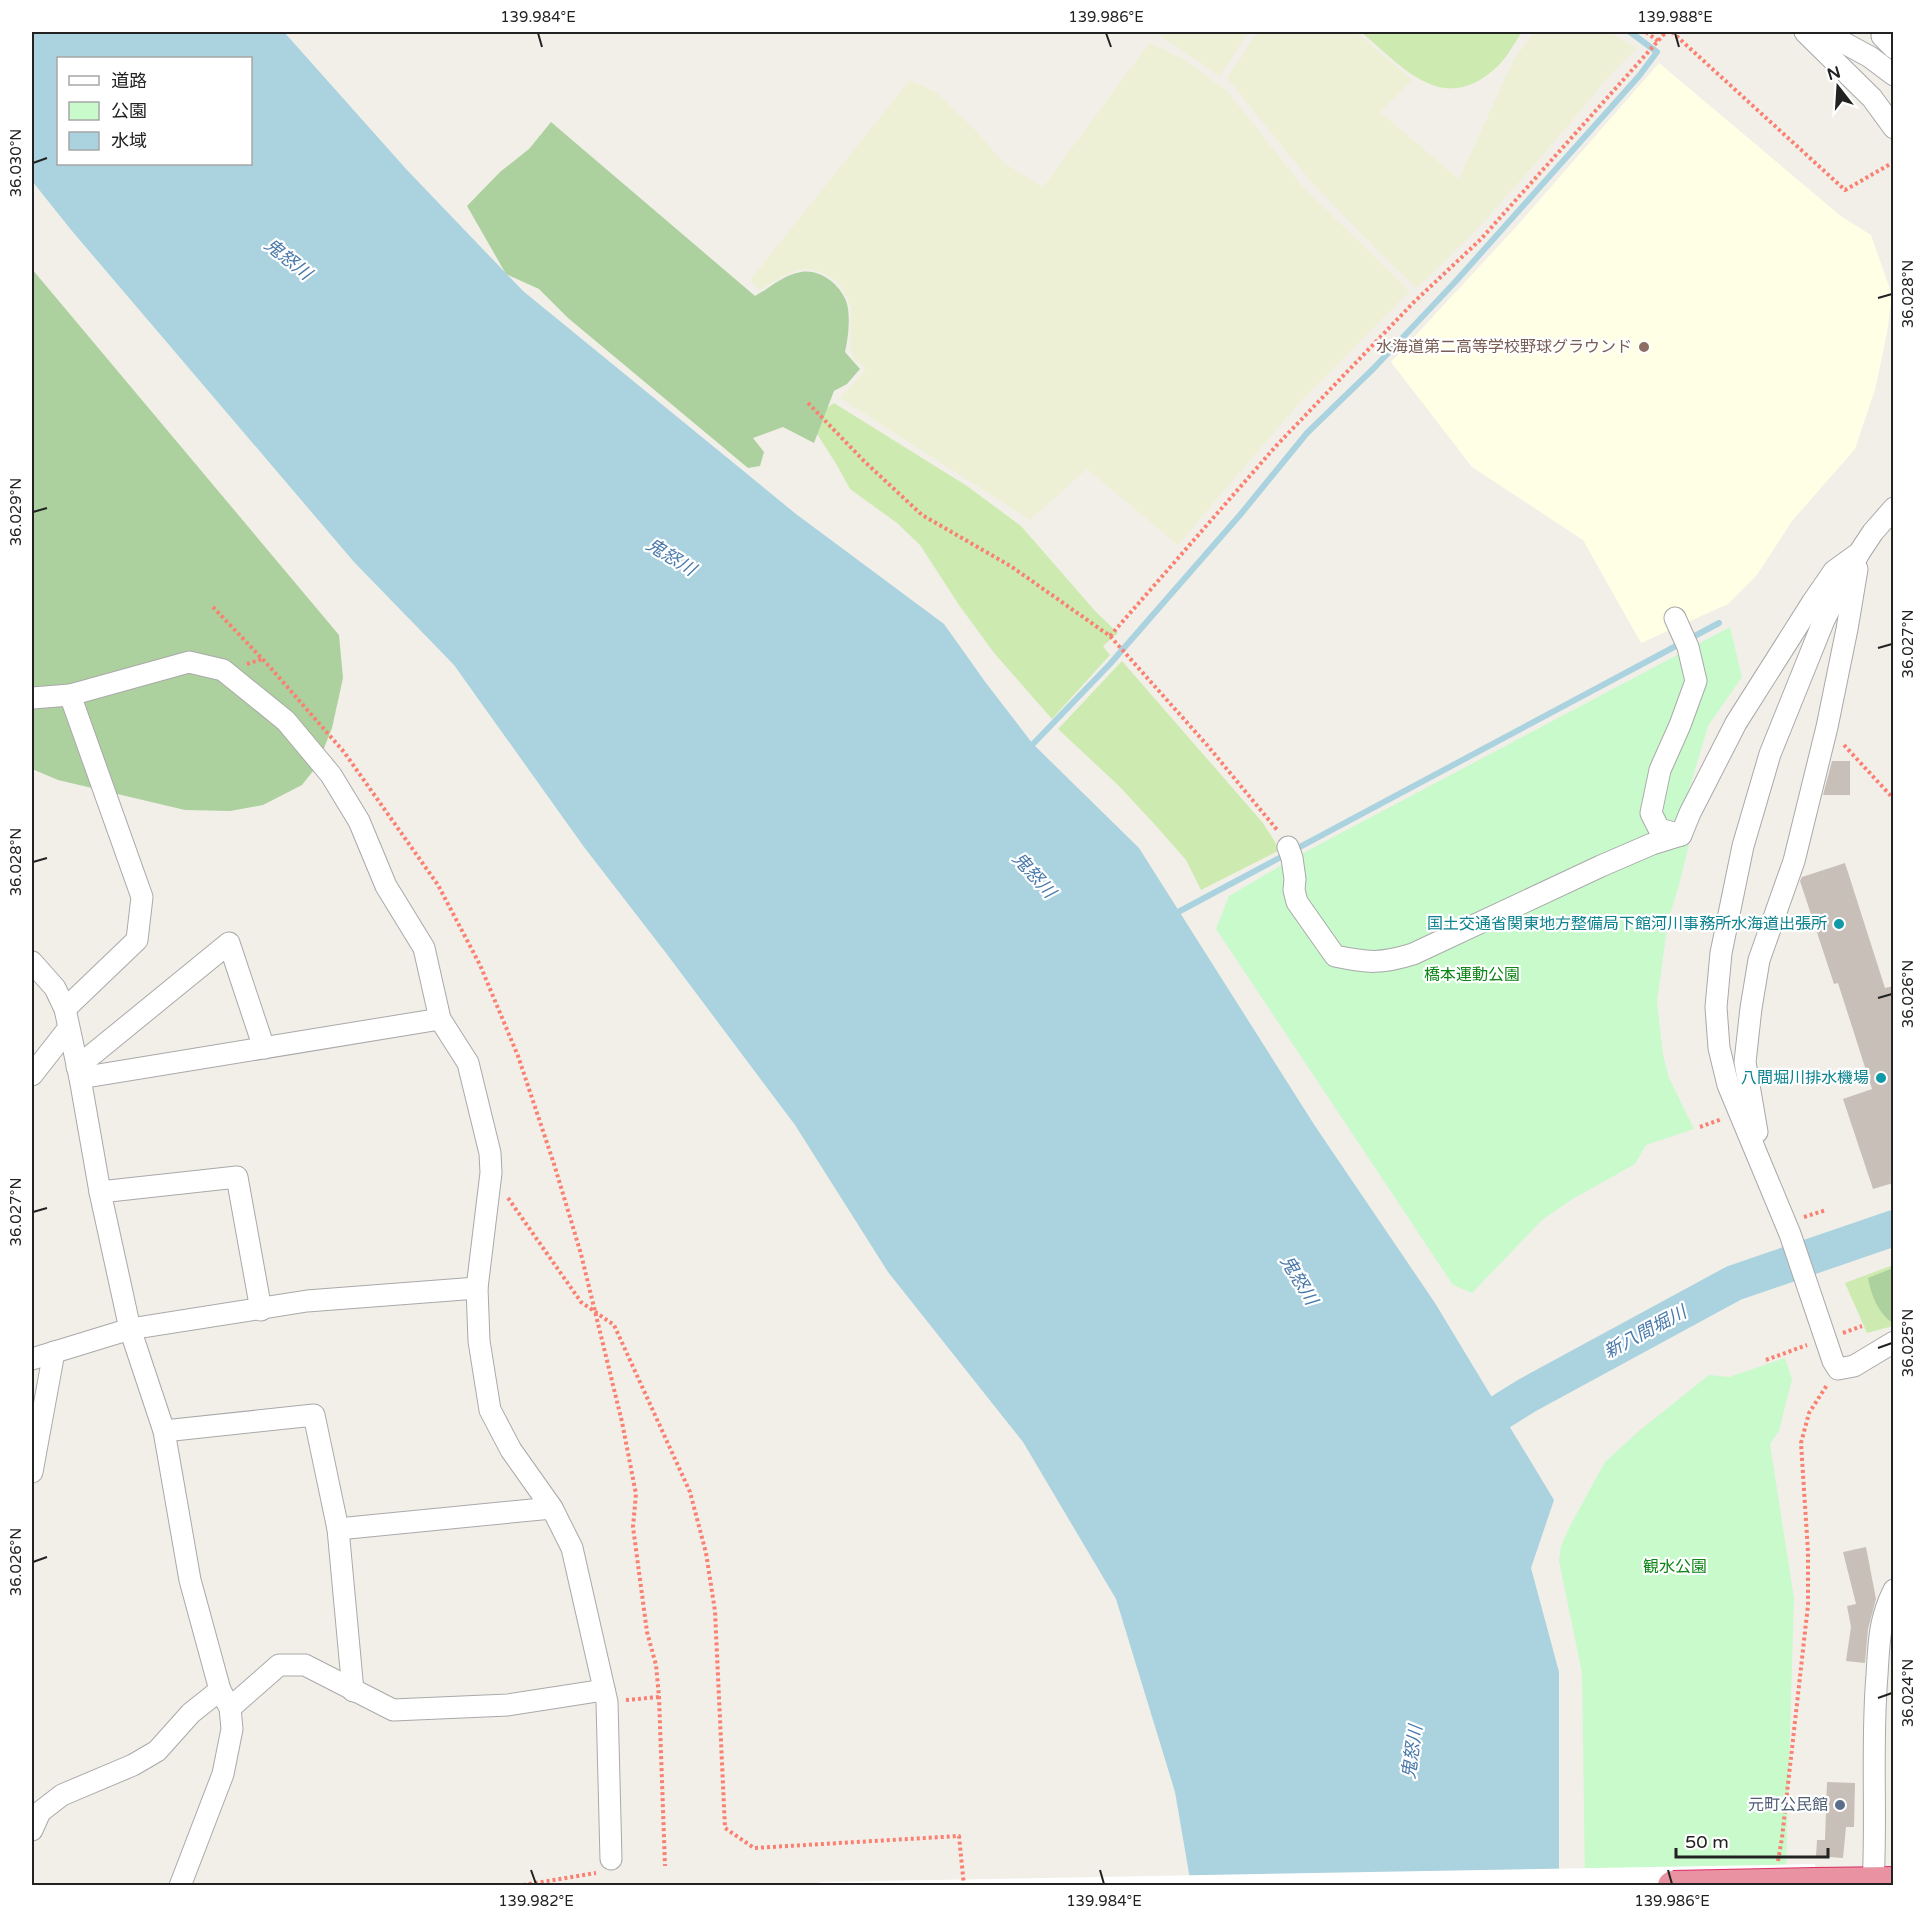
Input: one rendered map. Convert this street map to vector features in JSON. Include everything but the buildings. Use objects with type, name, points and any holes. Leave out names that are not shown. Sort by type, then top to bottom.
[{"type":"highway","points":[[1673,1886],[1880,1884]]},
{"type":"street","points":[[1805,32],[1872,98],[1893,128]]},
{"type":"street","points":[[1824,32],[1870,57],[1893,75]]},
{"type":"street","points":[[1893,508],[1859,553],[1824,620],[1770,754],[1743,846],[1721,953],[1716,1007],[1719,1048],[1728,1085],[1791,1234],[1824,1339],[1838,1369],[1854,1366],[1893,1342]]},
{"type":"street","points":[[1764,1174],[1745,1062],[1750,1008],[1759,960],[1794,861],[1827,727],[1847,629],[1859,553]]},
{"type":"street","points":[[1681,835],[1736,723],[1834,572],[1859,553]]},
{"type":"street","points":[[1681,835],[1659,829],[1651,813],[1660,770],[1696,681],[1682,633]]},
{"type":"street","points":[[32,698],[70,695],[189,662],[223,670],[286,721],[331,775],[359,821],[386,886],[424,948],[440,1019],[468,1063],[490,1153],[491,1173],[477,1288],[479,1341],[490,1410],[511,1450],[552,1508],[572,1548],[606,1696],[611,1858]]},
{"type":"street","points":[[32,1075],[67,1019],[136,940],[142,897],[70,695]]},
{"type":"street","points":[[1290,853],[1297,902],[1335,956],[1358,961],[1387,962],[1413,954],[1600,866],[1652,844],[1681,835]]},
{"type":"street","points":[[78,1073],[229,943],[264,1048]]},
{"type":"street","points":[[32,962],[55,988],[67,1019],[100,1192],[130,1329],[164,1431],[190,1580],[232,1729],[223,1774],[180,1886]]},
{"type":"street","points":[[78,1073],[264,1048],[440,1019]]},
{"type":"street","points":[[100,1192],[237,1177],[261,1310]]},
{"type":"street","points":[[32,1359],[130,1329],[307,1301],[477,1288]]},
{"type":"street","points":[[32,1472],[54,1352]]},
{"type":"street","points":[[164,1431],[314,1415],[338,1529],[354,1690]]},
{"type":"street","points":[[338,1529],[552,1508]]},
{"type":"street","points":[[1880,1884],[1875,1703],[1880,1633],[1884,1610],[1893,1590]]},
{"type":"street","points":[[32,1830],[40,1812],[62,1795],[133,1765],[157,1750],[191,1713],[225,1699],[279,1665],[305,1665],[393,1710],[508,1705],[606,1696]]},
{"type":"path","points":[[1646,32],[1658,41]]},
{"type":"path","points":[[1110,636],[1276,446],[1414,302],[1481,239],[1666,32]]},
{"type":"path","points":[[1672,32],[1679,34],[1845,190],[1893,162]]},
{"type":"path","points":[[808,404],[922,515],[1012,567],[1110,636],[1274,824],[1290,853]]},
{"type":"path","points":[[1827,727],[1891,795],[1893,801]]},
{"type":"path","points":[[491,1173],[580,1302],[614,1325],[690,1492],[706,1553],[715,1611],[725,1828],[754,1848],[959,1836],[964,1886]]},
{"type":"path","points":[[586,1275],[622,1422],[636,1494],[633,1527],[647,1632],[656,1665],[659,1696],[665,1866]]},
{"type":"path","points":[[1766,1360],[1824,1339]]},
{"type":"path","points":[[1777,1867],[1808,1605],[1808,1552],[1801,1443],[1809,1413],[1838,1369]]},
{"type":"path","points":[[606,1696],[659,1696]]},
{"type":"path","points":[[517,1886],[605,1871],[611,1858]]},
{"type":"shaded area","points":[[1155,32],[1248,32],[1220,76]]},
{"type":"shaded area","points":[[1258,32],[1356,32],[1412,80],[1380,112],[1459,179],[1513,61],[1534,32],[1609,32],[1637,48],[1612,73],[1479,227],[1417,288],[1311,182],[1227,78]]},
{"type":"shaded area","points":[[1149,43],[1185,60],[1227,91],[1303,187],[1410,291],[1299,403],[1178,545],[1087,469],[1030,520],[840,398],[866,369],[853,358],[850,348],[851,306],[840,285],[831,277],[812,269],[801,269],[787,274],[760,290],[750,280],[910,80],[937,93],[976,131],[1004,163],[1043,187]]},
{"type":"shaded area","name":"水海道第二高等学校野球グラウンド","points":[[1659,63],[1842,217],[1871,235],[1892,295],[1875,390],[1855,449],[1792,521],[1757,575],[1728,604],[1641,643],[1583,540],[1472,467],[1391,362],[1516,227]]},
{"type":"green space","points":[[1361,32],[1522,32],[1498,66],[1478,81],[1459,88],[1442,88],[1425,82],[1409,72]]},
{"type":"green space","points":[[551,122],[755,296],[782,279],[801,272],[817,273],[838,287],[848,309],[845,352],[860,369],[847,384],[834,391],[814,443],[783,427],[753,438],[764,452],[760,466],[748,468],[568,318],[539,289],[506,274],[467,206],[500,172],[529,149]]},
{"type":"green space","points":[[32,269],[339,635],[343,678],[332,728],[317,766],[302,785],[263,805],[230,811],[185,810],[58,780],[32,769]]},
{"type":"green space","points":[[834,403],[967,486],[1021,526],[1096,612],[1118,633],[1103,646],[1110,655],[1052,719],[994,653],[920,545],[897,523],[850,489],[809,421]]},
{"type":"green space","name":"橋本運動公園","points":[[1730,627],[1742,677],[1708,726],[1679,824],[1689,844],[1668,921],[1657,1002],[1663,1055],[1669,1078],[1694,1129],[1646,1145],[1635,1164],[1571,1200],[1542,1220],[1472,1293],[1453,1285],[1216,929],[1229,896],[1292,859]]},
{"type":"green space","points":[[1122,661],[1263,823],[1280,850],[1201,890],[1186,860],[1157,827],[1119,786],[1058,729]]},
{"type":"green space","points":[[1893,1265],[1893,1326],[1867,1333],[1845,1283]]},
{"type":"green space","points":[[1893,1268],[1894,1321],[1891,1322],[1876,1303],[1868,1278]]},
{"type":"green space","name":"観水公園","points":[[1785,1358],[1792,1379],[1779,1431],[1770,1444],[1794,1598],[1786,1870],[1585,1885],[1582,1673],[1559,1561],[1561,1546],[1605,1462],[1639,1431],[1709,1375],[1729,1377]]},
{"type":"water","name":"鬼怒川","points":[[32,32],[284,32],[407,170],[523,291],[796,514],[944,624],[1033,744],[1139,848],[1315,1126],[1435,1303],[1554,1500],[1531,1568],[1559,1672],[1559,1885],[1191,1885],[1175,1792],[1116,1599],[1023,1442],[888,1272],[795,1125],[584,847],[454,665],[354,562],[32,181]]},
{"type":"pier","points":[[1815,1864],[1815,1885],[820,1886],[820,1882]]},
{"type":"waterway","points":[[1033,744],[1110,664],[1240,515],[1307,433],[1374,368],[1456,281],[1639,76],[1657,52],[1630,32]]},
{"type":"waterway","points":[[1180,911],[1719,623]]},
{"type":"waterway","name":"新八間堀川","points":[[1460,1437],[1526,1396],[1734,1283],[1894,1228]]},
{"type":"place","name":"水海道第二高等学校野球グラウンド","points":[[1644,347]]},
{"type":"place","name":"国土交通省関東地方整備局下館河川事務所水海道出張所","points":[[1839,924]]},
{"type":"place","name":"八間堀川排水機場","points":[[1881,1078]]},
{"type":"place","name":"元町公民館","points":[[1840,1805]]}]
